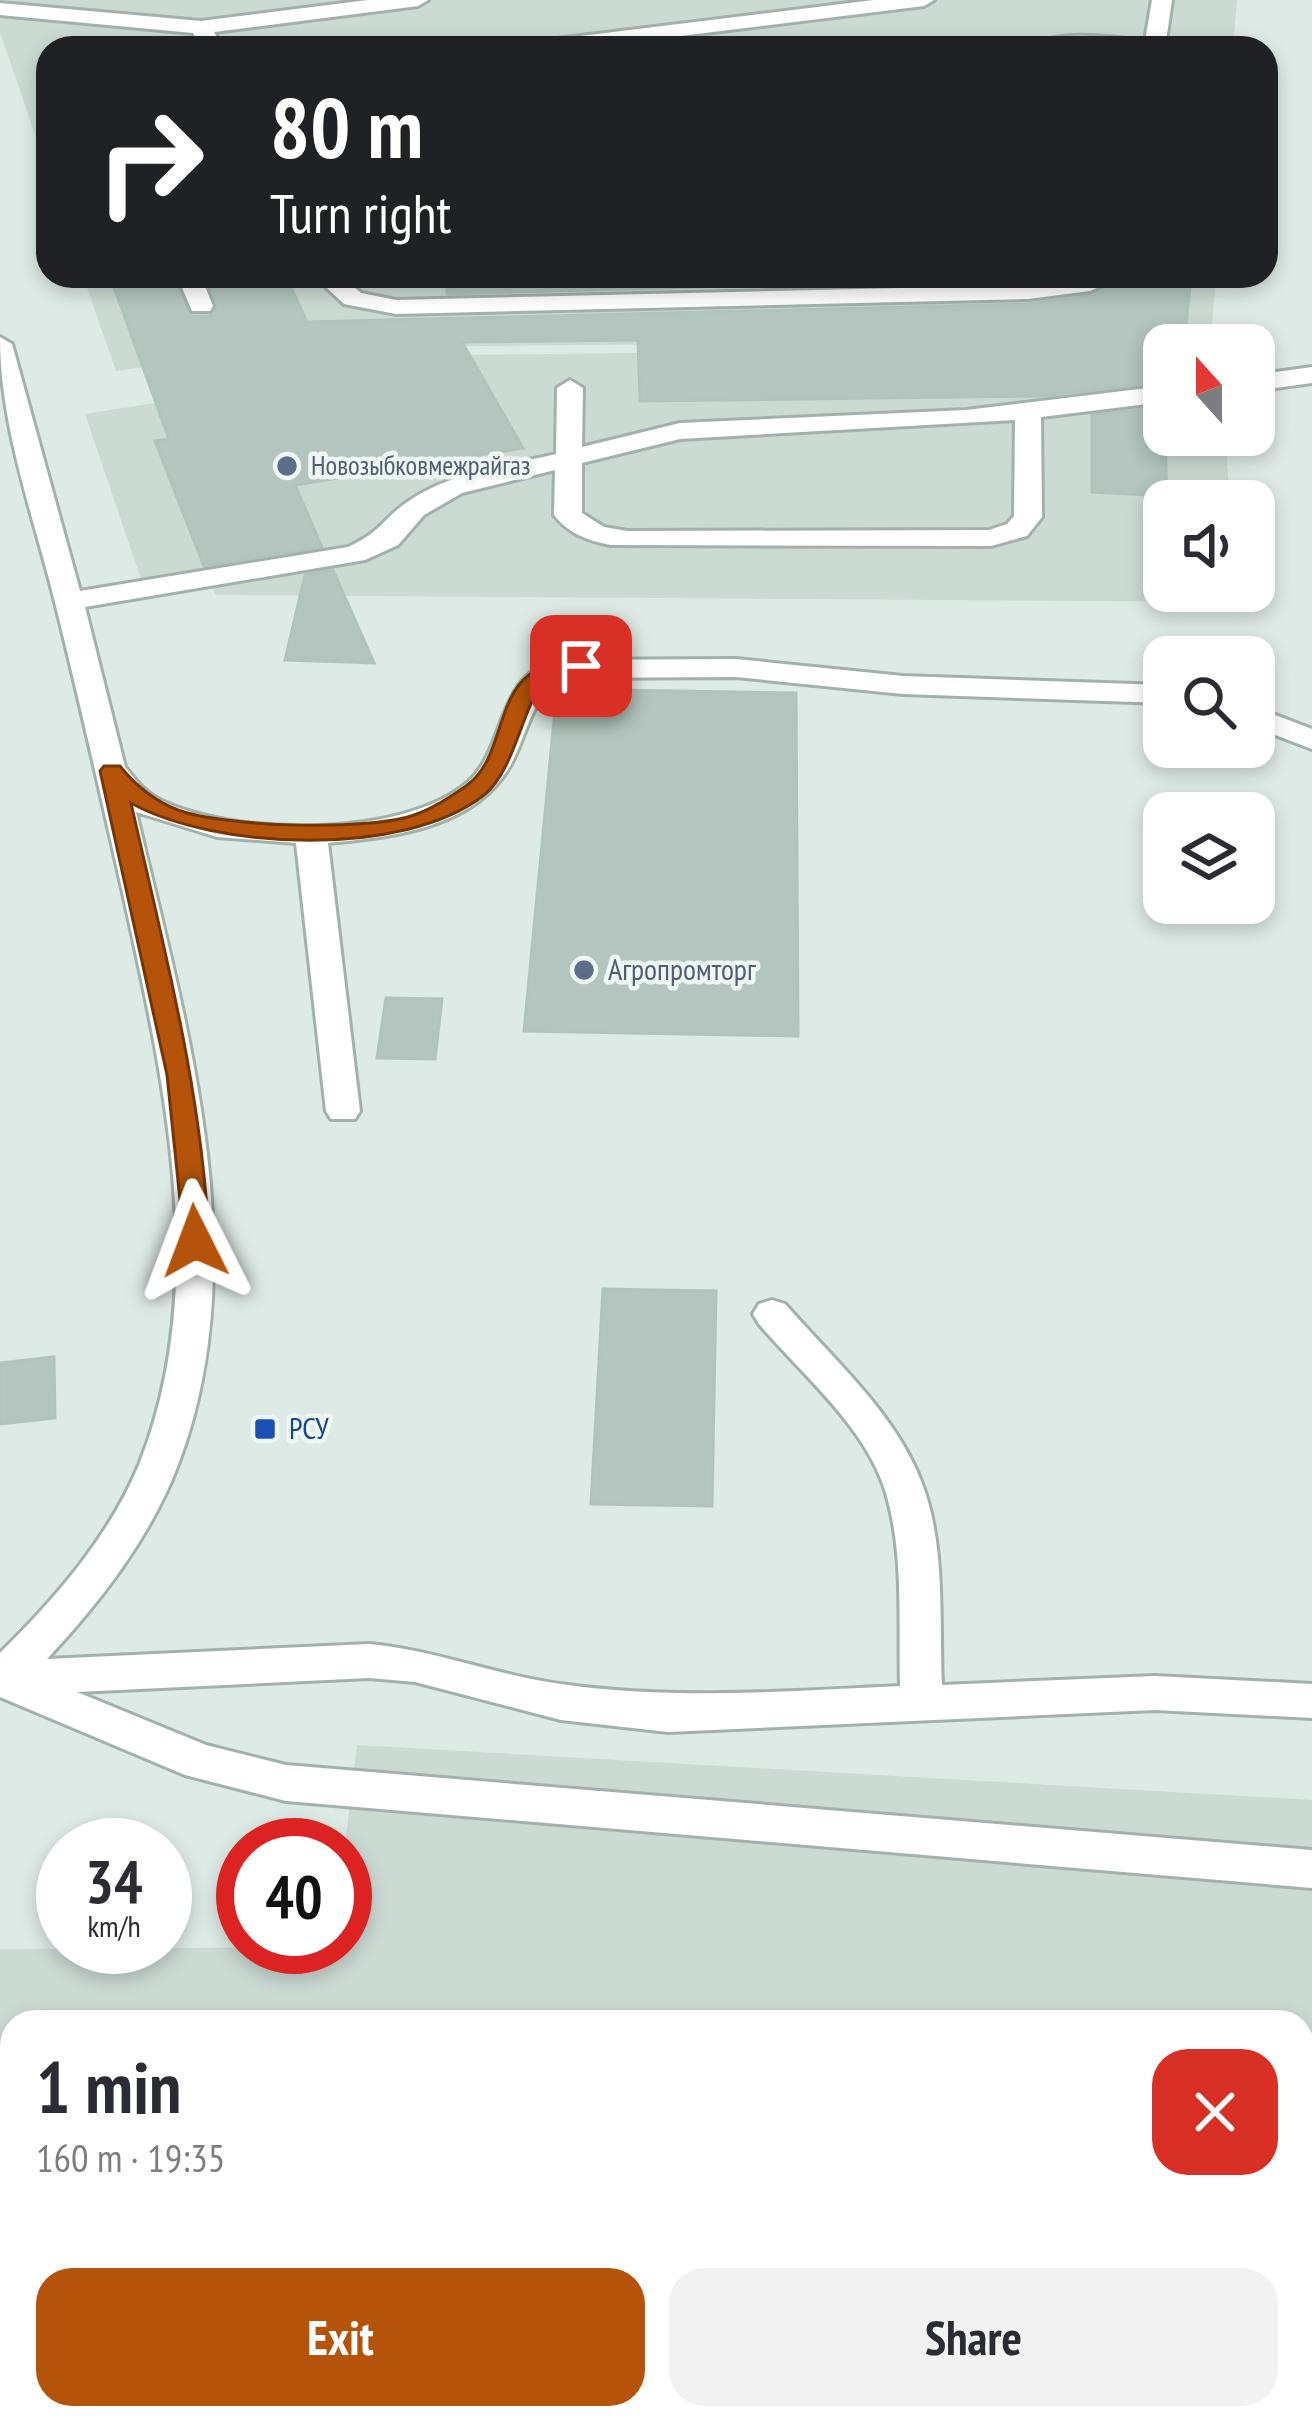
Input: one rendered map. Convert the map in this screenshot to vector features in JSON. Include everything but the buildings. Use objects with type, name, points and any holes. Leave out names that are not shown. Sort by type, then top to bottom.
[{"type":"street","points":[[14,6],[201,27],[418,0]]},
{"type":"street","points":[[630,36],[924,0]]},
{"type":"street","points":[[1154,36],[1162,0]]},
{"type":"street","points":[[86,15],[94,36]]},
{"type":"street","points":[[201,27],[206,36]]},
{"type":"street","points":[[194,288],[201,306]]},
{"type":"street","points":[[340,288],[352,299],[397,308],[1059,288]]},
{"type":"street","points":[[0,344],[112,771],[180,1075],[191,1151],[195,1241],[187,1338],[170,1430],[128,1529],[68,1611],[0,1682]]},
{"type":"street","points":[[1275,380],[1312,375]]},
{"type":"street","points":[[569,388],[568,515],[576,525],[597,534],[627,539],[991,538],[1017,530],[1028,517],[1028,411]]},
{"type":"street","points":[[70,601],[355,554],[388,538],[428,498],[484,478],[698,428],[913,422],[1143,397]]},
{"type":"street","points":[[112,771],[130,793],[174,818],[311,834],[389,828],[454,807],[494,771],[528,689],[539,676],[557,669],[736,668],[903,685],[1143,693]]},
{"type":"street","points":[[1275,725],[1312,740]]},
{"type":"street","points":[[311,834],[343,1112]]},
{"type":"street","points":[[772,1314],[882,1445],[901,1478],[911,1512],[922,1704]]},
{"type":"street","points":[[0,1682],[370,1661],[415,1665],[560,1702],[668,1714],[1155,1694],[1312,1701]]},
{"type":"street","points":[[0,1682],[200,1762],[286,1783],[1312,1870]]},
{"type":"shaded area","points":[[0,0],[1237,0],[1234,36],[36,36],[36,138],[0,32]]},
{"type":"shaded area","points":[[87,288],[1215,288],[1212,324],[1143,324],[1143,340],[275,348],[116,371]]},
{"type":"shaded area","name":"Новозыбковмежрайгаз","points":[[990,349],[1143,360],[1143,456],[1227,456],[1228,480],[1143,480],[1143,601],[216,595],[204,569],[141,579],[85,414],[459,355]]},
{"type":"shaded area","points":[[357,1745],[1312,1800],[1312,2010],[0,2010],[0,1949],[36,1949],[36,1974],[192,1974],[192,1948],[216,1948],[216,1974],[372,1974],[372,1818],[348,1818]]},
{"type":"place","name":"Новозыбковмежрайгаз","points":[[287,466]]},
{"type":"place","name":"Агропромторг","points":[[584,970]]},
{"type":"place","name":"РСУ","points":[[265,1429]]},
{"type":"route","points":[[195,1241],[191,1151],[180,1075],[112,771],[146,806],[174,818],[311,834],[389,828],[454,807],[479,788],[506,748],[528,689],[539,676],[581,666]]}]
